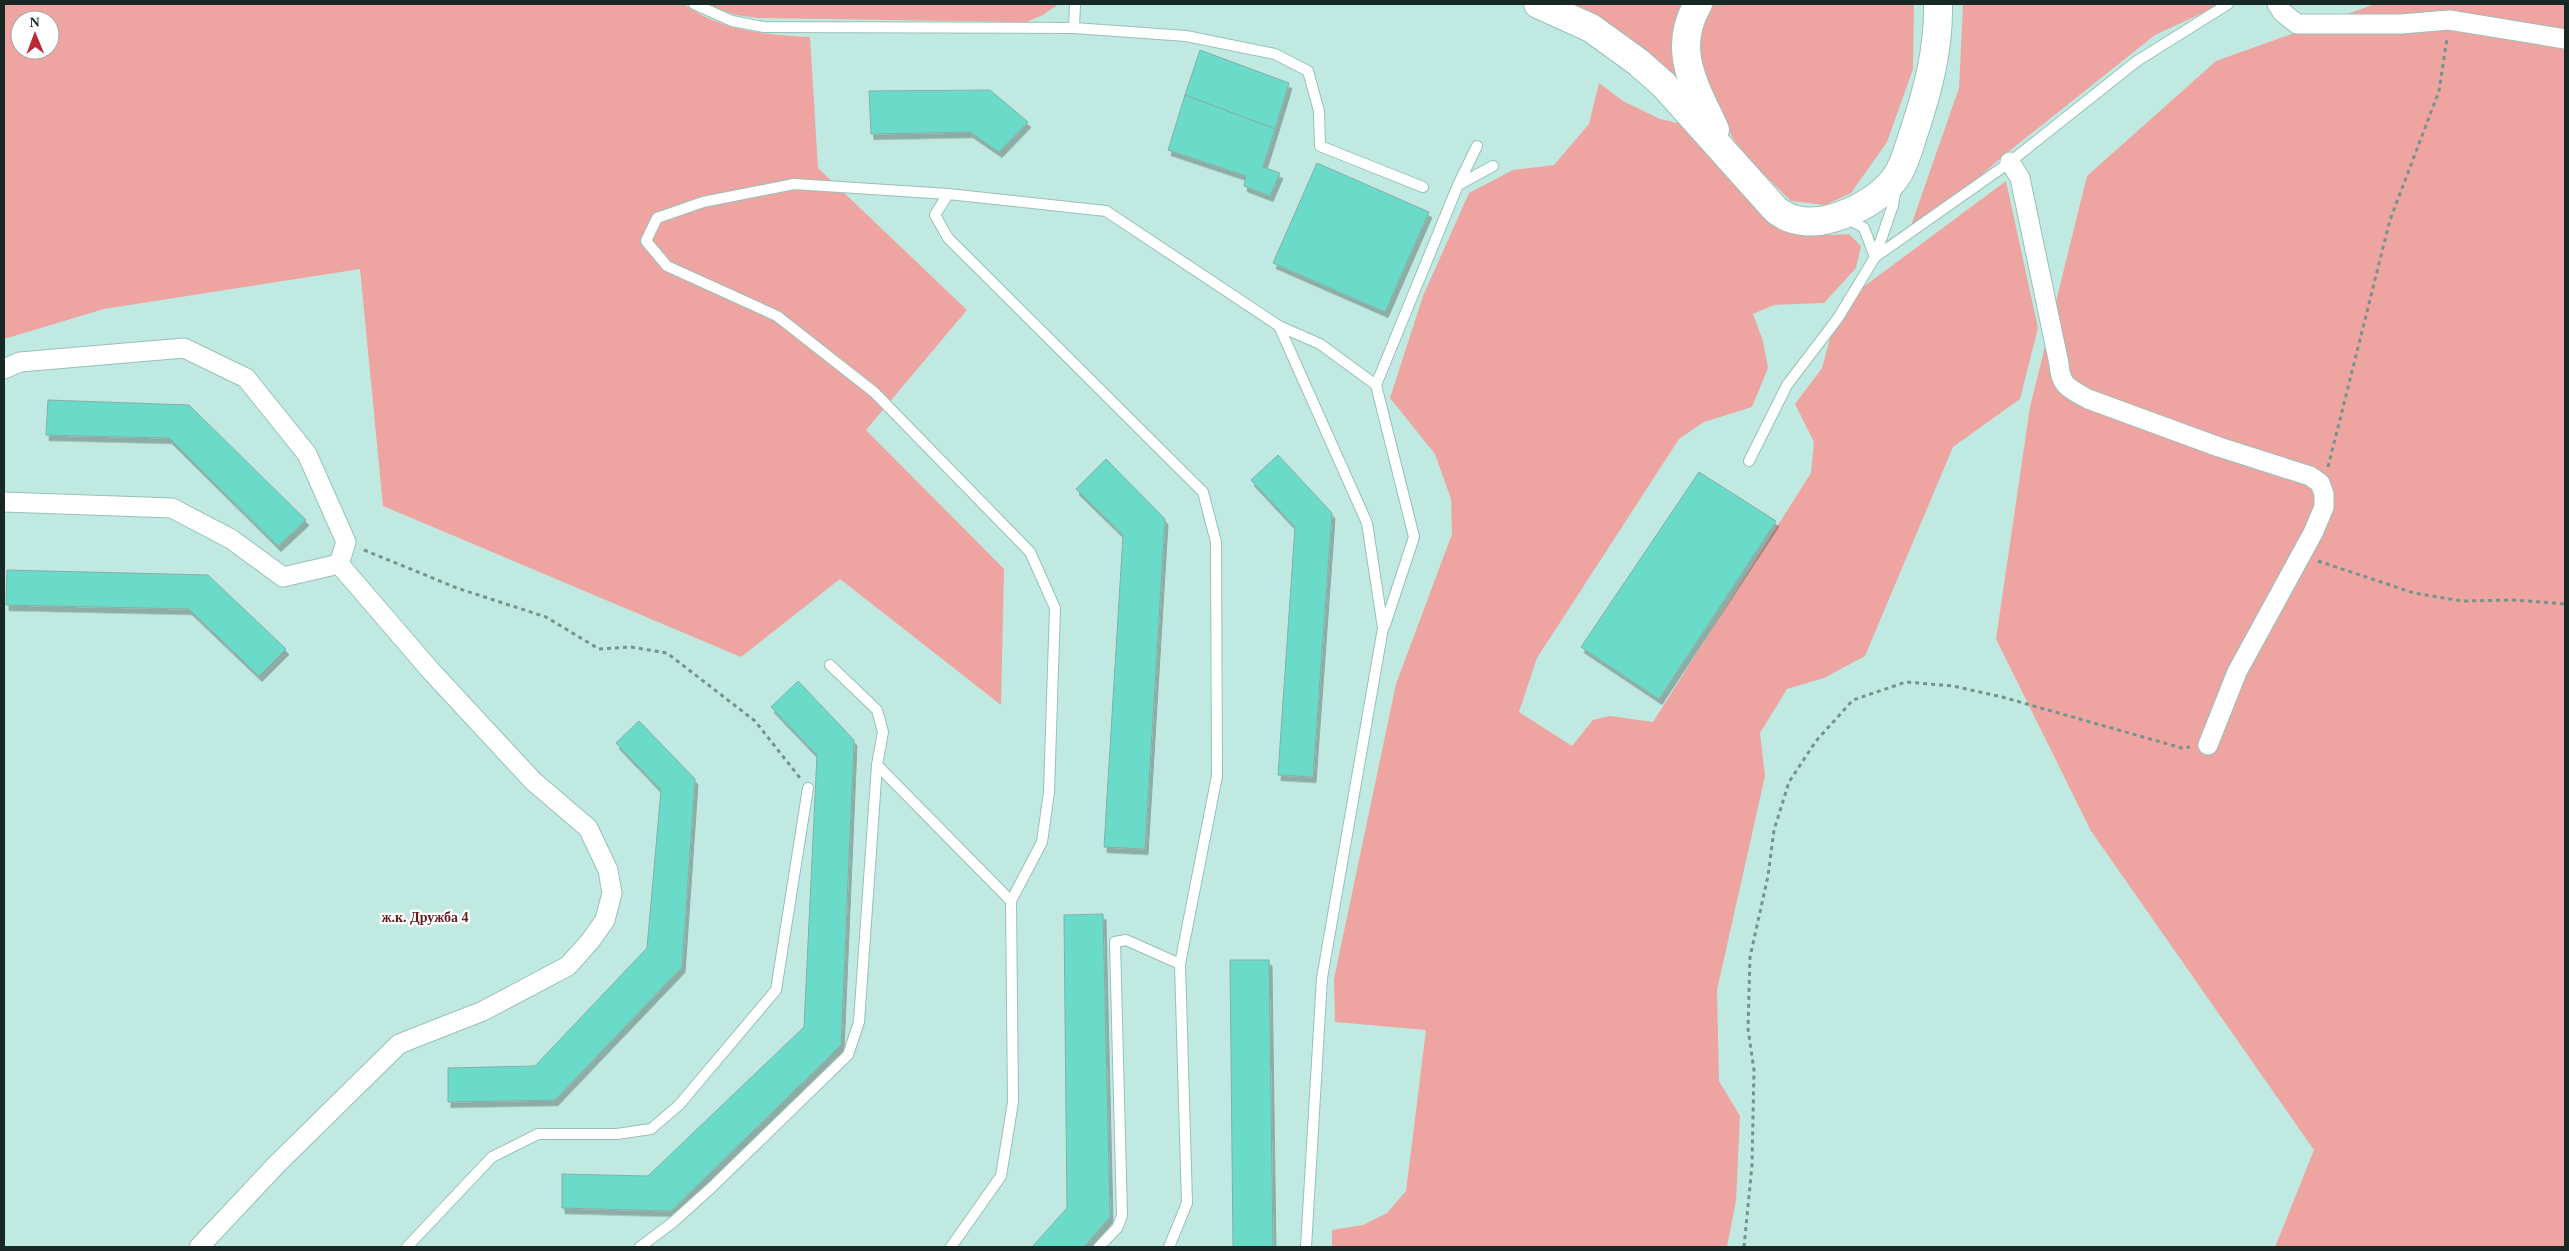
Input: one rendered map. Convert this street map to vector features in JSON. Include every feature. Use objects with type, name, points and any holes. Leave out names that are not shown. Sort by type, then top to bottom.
[{"type":"main road","points":[[1538,4],[1592,28],[1638,62],[1664,85],[1729,160],[1784,216],[1808,221],[1842,216],[1886,190],[1897,176],[1927,93],[1933,69],[1938,43],[1938,4]]},
{"type":"main road","points":[[1698,4],[1688,25],[1685,51],[1697,91],[1729,160]]},
{"type":"street","points":[[2277,4],[2282,12],[2297,24],[2401,24],[2449,20],[2565,39]]},
{"type":"street","points":[[2010,162],[2020,178],[2059,364],[2060,377],[2068,388],[2088,399],[2219,447],[2310,476],[2320,483],[2324,494],[2324,507],[2300,556],[2237,672],[2208,745]]},
{"type":"street","points":[[4,369],[20,362],[184,348],[246,378],[307,454],[346,542],[340,564]]},
{"type":"street","points":[[4,502],[172,508],[231,539],[283,576],[340,564]]},
{"type":"street","points":[[199,1247],[277,1164],[399,1044],[483,1011],[568,966],[591,940],[605,920],[612,893],[608,870],[588,828],[533,781],[431,671],[340,564]]},
{"type":"lane","points":[[694,4],[732,21],[764,27],[1074,28],[1186,36],[1275,54],[1308,71],[1319,111],[1320,146],[1423,187]]},
{"type":"lane","points":[[1074,28],[1075,4]]},
{"type":"lane","points":[[1876,257],[2010,162],[2137,61],[2228,4]]},
{"type":"lane","points":[[1306,1247],[1322,978],[1384,628],[1414,537],[1376,385],[1458,185],[1477,146]]},
{"type":"lane","points":[[1458,185],[1492,166]]},
{"type":"lane","points":[[1749,461],[1787,385],[1838,318],[1876,257],[1893,205],[1897,176]]},
{"type":"lane","points":[[951,1247],[1001,1176],[1013,1102],[1011,901],[1042,842],[1049,792],[1056,608],[1030,552],[874,392],[778,316],[667,266],[646,241],[657,218],[703,202],[794,184],[948,194],[1106,211],[1279,326],[1320,344],[1376,385]]},
{"type":"lane","points":[[948,194],[935,214],[948,238],[1203,492],[1216,542],[1217,776],[1180,964],[1187,1203],[1169,1247]]},
{"type":"lane","points":[[1842,216],[1864,228],[1876,257]]},
{"type":"lane","points":[[1279,326],[1367,524],[1384,628]]},
{"type":"lane","points":[[640,1247],[672,1223],[711,1188],[848,1054],[859,1022],[877,765],[883,732],[877,710],[830,665]]},
{"type":"lane","points":[[877,765],[1011,901]]},
{"type":"lane","points":[[407,1247],[492,1157],[538,1134],[618,1134],[651,1129],[680,1105],[776,990],[808,788]]},
{"type":"lane","points":[[1098,1247],[1117,1228],[1122,1216],[1115,942],[1126,940],[1180,964]]},
{"type":"path","points":[[2320,483],[2330,463],[2390,220],[2439,91],[2449,20]]},
{"type":"path","points":[[346,542],[457,588],[546,617],[599,649],[631,647],[667,652],[755,721],[808,788]]},
{"type":"path","points":[[2300,556],[2414,593],[2462,601],[2514,600],[2565,604]]},
{"type":"path","points":[[1744,1247],[1752,1165],[1754,1088],[1754,1070],[1748,1029],[1750,957],[1768,876],[1774,830],[1789,782],[1816,741],[1853,700],[1906,682],[1953,686],[2002,696],[2182,748],[2208,745]]},
{"type":"shaded area","points":[[4,4],[684,4],[698,13],[729,26],[761,33],[810,37],[818,168],[967,310],[866,430],[1004,569],[1001,705],[840,579],[741,657],[383,506],[360,269],[104,309],[4,339]]},
{"type":"shaded area","points":[[702,4],[1059,4],[1043,15],[1026,22],[759,18],[736,15]]},
{"type":"shaded area","points":[[1566,4],[1686,4],[1693,107]]},
{"type":"shaded area","points":[[1710,4],[1914,4],[1913,69],[1887,142],[1851,193],[1825,205],[1791,201],[1739,150],[1697,69],[1694,37]]},
{"type":"shaded area","points":[[1963,4],[2222,4],[2155,35],[2008,152],[1906,240],[1959,88]]},
{"type":"shaded area","points":[[2375,4],[2565,4],[2565,1247],[2275,1247],[2314,1150],[2091,831],[1996,639],[2030,407],[2087,176],[2216,61]]},
{"type":"shaded area","points":[[1599,83],[1623,101],[1660,119],[1692,126],[1776,225],[1830,235],[1849,234],[1861,246],[1856,268],[1824,303],[1774,305],[1753,314],[1763,341],[1768,368],[1752,407],[1704,422],[1679,439],[1537,658],[1519,712],[1572,746],[1593,720],[1610,716],[1653,722],[1811,473],[1814,442],[1795,404],[1822,368],[1839,305],[2006,181],[2038,328],[2020,399],[1953,447],[1865,656],[1824,678],[1787,689],[1760,733],[1765,776],[1717,990],[1719,1081],[1740,1116],[1736,1201],[1727,1247],[1332,1247],[1332,1230],[1363,1225],[1387,1213],[1406,1191],[1426,1030],[1335,1022],[1334,979],[1396,684],[1452,534],[1451,499],[1435,454],[1390,398],[1423,296],[1469,193],[1513,170],[1554,165],[1589,124]]},
{"type":"building","points":[[1200,50],[1289,83],[1275,129],[1185,95]]},
{"type":"building","points":[[990,90],[1028,122],[999,152],[970,132],[871,134],[869,91]]},
{"type":"building","points":[[1185,95],[1275,129],[1263,167],[1280,173],[1270,196],[1244,186],[1246,176],[1168,150]]},
{"type":"building","points":[[1317,163],[1429,212],[1385,312],[1273,263]]},
{"type":"building","points":[[48,400],[189,405],[306,520],[278,546],[169,438],[46,435]]},
{"type":"building","points":[[1278,455],[1332,513],[1313,777],[1278,775],[1295,527],[1251,480]]},
{"type":"building","points":[[1106,459],[1165,519],[1145,849],[1104,847],[1123,535],[1076,489]]},
{"type":"building","points":[[1699,472],[1776,521],[1659,699],[1581,647]]},
{"type":"building","points":[[7,570],[208,575],[286,649],[259,676],[189,609],[6,605]]},
{"type":"building","points":[[798,681],[854,740],[841,1045],[671,1211],[562,1208],[562,1174],[648,1176],[804,1027],[817,755],[771,707]]},
{"type":"building","points":[[639,721],[695,779],[682,967],[555,1100],[448,1102],[448,1068],[535,1066],[647,948],[661,790],[616,743]]},
{"type":"building","points":[[1103,914],[1110,1217],[1084,1247],[1032,1247],[1067,1208],[1064,915]]},
{"type":"building","points":[[1230,960],[1269,960],[1273,1247],[1233,1247]]},
{"type":"district","name":"ж.к. Дружба 4","points":[[425,917]]}]
